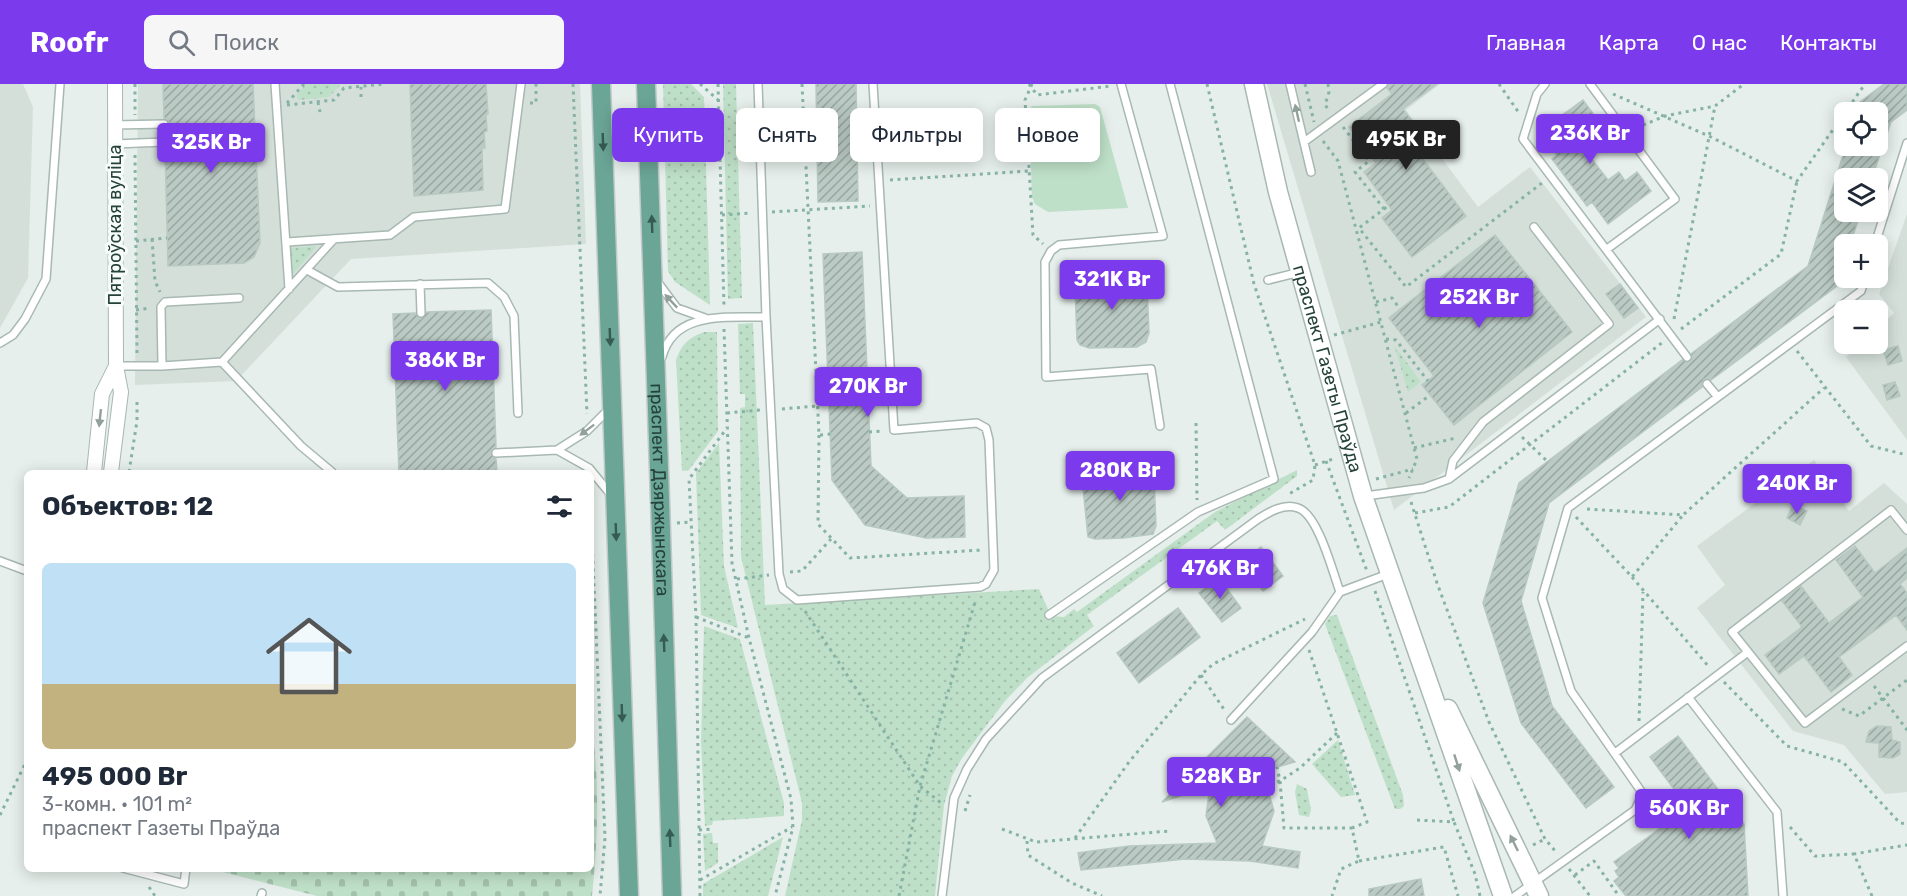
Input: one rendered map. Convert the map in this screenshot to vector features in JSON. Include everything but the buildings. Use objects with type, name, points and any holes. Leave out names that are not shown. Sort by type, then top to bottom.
[{"type":"main road","points":[[601,84],[628,896]]},
{"type":"main road","name":"праспект Дзяржынскага","points":[[646,84],[658,371],[660,536],[672,896]]},
{"type":"main road","points":[[618,896],[627,861]]},
{"type":"street","name":"Пятроўская вуліца","points":[[111,470],[122,392],[116,366],[115,84]]},
{"type":"street","name":"праспект Газеты Праўда","points":[[1254,84],[1300,272],[1363,496],[1503,896]]},
{"type":"street","name":"Пятроўская вуліца","points":[[94,470],[102,394],[116,366]]},
{"type":"street","name":"праспект Газеты Праўда","points":[[1418,648],[1536,890]]},
{"type":"lane","points":[[0,343],[13,335],[25,319],[46,279],[60,84]]},
{"type":"lane","points":[[274,84],[288,289]]},
{"type":"lane","points":[[286,242],[390,235],[414,217],[505,209],[521,84]]},
{"type":"lane","points":[[758,84],[766,317],[779,574],[783,589],[797,600],[980,587],[986,584],[993,570],[989,440],[986,428],[977,423],[894,430],[873,84]]},
{"type":"lane","points":[[1049,615],[1198,512],[1274,479],[1170,84]]},
{"type":"lane","points":[[1290,84],[1311,172]]},
{"type":"lane","points":[[1304,142],[1383,84]]},
{"type":"lane","points":[[1545,84],[1537,94],[1523,139],[1687,357]]},
{"type":"lane","points":[[1590,84],[1675,199],[1607,249]]},
{"type":"lane","points":[[1121,85],[1163,236],[1059,245],[1050,251],[1045,262],[1046,377],[1151,369],[1160,426]]},
{"type":"lane","points":[[114,125],[164,124]]},
{"type":"lane","points":[[114,144],[165,142]]},
{"type":"lane","points":[[1878,234],[1907,143]]},
{"type":"lane","points":[[1449,479],[1453,461],[1483,422],[1609,324],[1534,226]]},
{"type":"lane","points":[[116,366],[222,362],[334,239]]},
{"type":"lane","points":[[653,267],[660,287],[677,308],[705,318]]},
{"type":"lane","points":[[307,270],[338,287],[488,283],[504,297],[514,316],[518,412]]},
{"type":"lane","points":[[1268,280],[1300,272]]},
{"type":"lane","points":[[420,284],[421,313]]},
{"type":"lane","points":[[1515,896],[1536,890],[1635,810],[1643,794],[1571,692],[1542,598],[1568,508],[1861,291],[1862,288]]},
{"type":"lane","points":[[162,366],[161,307],[165,302],[239,298]]},
{"type":"lane","points":[[658,371],[663,351],[673,335],[689,323],[705,318],[766,317]]},
{"type":"lane","points":[[1363,496],[1424,488],[1449,479],[1660,319]]},
{"type":"lane","points":[[222,362],[300,446],[330,470]]},
{"type":"lane","points":[[1707,384],[1717,396]]},
{"type":"lane","points":[[496,453],[557,450],[587,431],[612,405]]},
{"type":"lane","points":[[557,450],[591,470]]},
{"type":"lane","points":[[594,474],[615,501]]},
{"type":"lane","points":[[942,896],[954,798],[967,769],[987,739],[1042,678],[1269,512],[1282,507],[1299,508],[1311,519],[1340,592]]},
{"type":"lane","points":[[1907,530],[1891,510],[1732,632],[1805,723],[1907,646]]},
{"type":"lane","points":[[0,561],[24,570]]},
{"type":"lane","points":[[1232,720],[1306,638],[1340,592],[1391,573]]},
{"type":"lane","points":[[1615,753],[1748,652]]},
{"type":"lane","points":[[1688,697],[1777,812],[1784,896]]},
{"type":"lane","points":[[138,872],[184,884],[186,872]]},
{"type":"path","points":[[135,84],[135,124]]},
{"type":"path","points":[[304,84],[285,105],[334,100],[348,84]]},
{"type":"path","points":[[344,88],[386,84]]},
{"type":"path","points":[[573,84],[587,431]]},
{"type":"path","points":[[700,84],[718,100]]},
{"type":"path","points":[[718,84],[732,563],[791,799],[793,827],[775,896]]},
{"type":"path","points":[[802,84],[819,435],[818,524],[850,558],[993,550]]},
{"type":"path","points":[[1328,84],[1329,92],[1325,105],[1369,161]]},
{"type":"path","points":[[1499,84],[1526,125]]},
{"type":"path","points":[[1590,84],[1709,136],[1797,181]]},
{"type":"path","points":[[1626,132],[1665,116],[1715,106],[1744,84]]},
{"type":"path","points":[[1415,513],[1449,507],[1781,254],[1797,181],[1864,84]]},
{"type":"path","points":[[1030,85],[1037,95],[1121,85]]},
{"type":"path","points":[[1030,85],[1025,100],[1033,235],[1050,251]]},
{"type":"path","points":[[361,87],[361,97]]},
{"type":"path","points":[[318,102],[320,112]]},
{"type":"path","points":[[1671,336],[1715,106]]},
{"type":"path","points":[[129,470],[137,421],[135,144]]},
{"type":"path","points":[[1373,158],[1355,172],[1384,209]]},
{"type":"path","points":[[880,181],[1029,171]]},
{"type":"path","points":[[1389,205],[1358,228],[1406,286],[1545,181]]},
{"type":"path","points":[[722,215],[881,206]]},
{"type":"path","points":[[136,241],[167,238]]},
{"type":"path","points":[[152,239],[155,281]]},
{"type":"path","points":[[1376,302],[1392,298],[1400,309]]},
{"type":"path","points":[[1332,335],[1381,322]]},
{"type":"path","points":[[1386,339],[1396,340],[1428,381]]},
{"type":"path","points":[[1791,343],[1871,446],[1907,455]]},
{"type":"path","points":[[1632,577],[1683,515],[1824,388]]},
{"type":"path","points":[[1406,413],[1430,394]]},
{"type":"path","points":[[1196,423],[1198,512]]},
{"type":"path","points":[[700,896],[696,617],[688,479],[727,428]]},
{"type":"path","points":[[819,435],[831,434]]},
{"type":"path","points":[[1326,461],[1370,579],[1454,822],[1475,874],[1480,896]]},
{"type":"path","points":[[1269,512],[1267,507],[1313,480],[1315,465]]},
{"type":"path","points":[[1371,469],[1374,480],[1413,469]]},
{"type":"path","points":[[1568,508],[1683,515]]},
{"type":"path","points":[[1568,508],[1644,590],[1717,676],[1787,746],[1843,762],[1900,823],[1907,824]]},
{"type":"path","points":[[737,579],[802,571],[831,539]]},
{"type":"path","points":[[899,896],[920,786],[980,587]]},
{"type":"path","points":[[1638,735],[1644,590]]},
{"type":"path","points":[[594,591],[605,838],[600,896]]},
{"type":"path","points":[[797,600],[920,786],[952,811]]},
{"type":"path","points":[[696,617],[749,638]]},
{"type":"path","points":[[1075,838],[1129,762],[1201,675],[1213,664],[1307,618]]},
{"type":"path","points":[[1277,767],[1284,828],[1352,828],[1367,822],[1306,638]]},
{"type":"path","points":[[1201,675],[1232,720]]},
{"type":"path","points":[[1866,677],[1907,730]]},
{"type":"path","points":[[1830,704],[1859,716],[1907,680]]},
{"type":"path","points":[[1263,787],[1280,781],[1300,768],[1338,734]]},
{"type":"path","points":[[0,815],[24,766]]},
{"type":"path","points":[[964,816],[973,784]]},
{"type":"path","points":[[1777,812],[1815,856],[1854,854],[1907,845]]},
{"type":"path","points":[[1417,820],[1454,822]]},
{"type":"path","points":[[700,880],[793,827]]},
{"type":"path","points":[[1352,828],[1359,861]]},
{"type":"path","points":[[699,830],[712,829]]},
{"type":"path","points":[[1002,829],[1027,841],[1169,831]]},
{"type":"path","points":[[1027,841],[1028,855],[1072,883],[1102,896]]},
{"type":"path","points":[[1332,896],[1341,869],[1359,861],[1444,848],[1458,896]]},
{"type":"path","points":[[1854,854],[1872,896]]},
{"type":"path","points":[[1574,876],[1594,861],[1619,896]]},
{"type":"shaded area","points":[[0,84],[23,84],[33,107],[28,278],[0,328]]},
{"type":"shaded area","points":[[138,84],[580,84],[586,244],[351,259],[236,381],[135,385]]},
{"type":"shaded area","points":[[1267,84],[1440,84],[1406,110],[1478,207],[1530,167],[1646,317],[1394,510]]},
{"type":"shaded area","points":[[1907,214],[1907,440],[1846,357],[1849,354],[1888,354],[1888,319],[1894,313],[1888,305],[1888,300],[1884,300],[1879,294],[1881,288],[1888,288],[1888,268]]},
{"type":"shaded area","points":[[1814,460],[1849,511],[1884,483],[1907,504],[1907,792],[1885,794],[1844,745],[1793,731],[1697,608],[1725,585],[1697,546]]},
{"type":"green space","points":[[306,84],[341,84],[329,97],[298,100],[297,95]]},
{"type":"green space","points":[[663,84],[691,84],[704,97],[704,108],[664,108]]},
{"type":"green space","points":[[723,84],[736,84],[736,162],[738,162],[742,298],[728,299],[724,108]]},
{"type":"green space","points":[[1095,104],[1100,107],[1128,208],[1048,212],[1035,204],[1032,197],[1031,162],[1100,162],[1100,108],[1030,108],[1032,106]]},
{"type":"green space","points":[[665,162],[706,162],[710,305],[675,282],[668,271]]},
{"type":"green space","points":[[317,246],[291,276],[291,248]]},
{"type":"green space","points":[[753,323],[765,605],[1039,589],[1051,616],[1064,617],[1074,609],[1077,612],[1215,512],[1297,470],[1297,476],[1225,530],[1217,521],[1087,615],[1094,626],[1027,678],[1005,701],[962,758],[952,776],[944,805],[935,896],[785,896],[802,820],[802,803],[741,557],[740,408],[745,407],[745,394],[740,394],[738,324]]},
{"type":"green space","points":[[704,332],[717,332],[718,431],[689,470],[682,471],[676,360],[686,342]]},
{"type":"green space","points":[[1394,345],[1421,382],[1408,392]]},
{"type":"green space","points":[[719,443],[724,566],[738,628],[701,615],[696,473]]},
{"type":"green space","points":[[1337,615],[1403,795],[1404,806],[1400,809],[1395,809],[1325,624],[1330,616]]},
{"type":"green space","points":[[704,626],[740,639],[784,803],[784,816],[713,821],[712,825],[705,826],[701,742]]},
{"type":"green space","points":[[1338,740],[1355,795],[1341,797],[1312,764]]},
{"type":"green space","points":[[594,744],[597,810],[596,853],[592,896],[317,896],[223,872],[594,872]]},
{"type":"green space","points":[[1297,784],[1307,789],[1311,810],[1309,817],[1299,815],[1295,792]]},
{"type":"green space","points":[[712,833],[713,843],[718,843],[718,863],[705,871],[703,834]]},
{"type":"green space","points":[[783,837],[768,896],[703,896],[703,884]]}]
